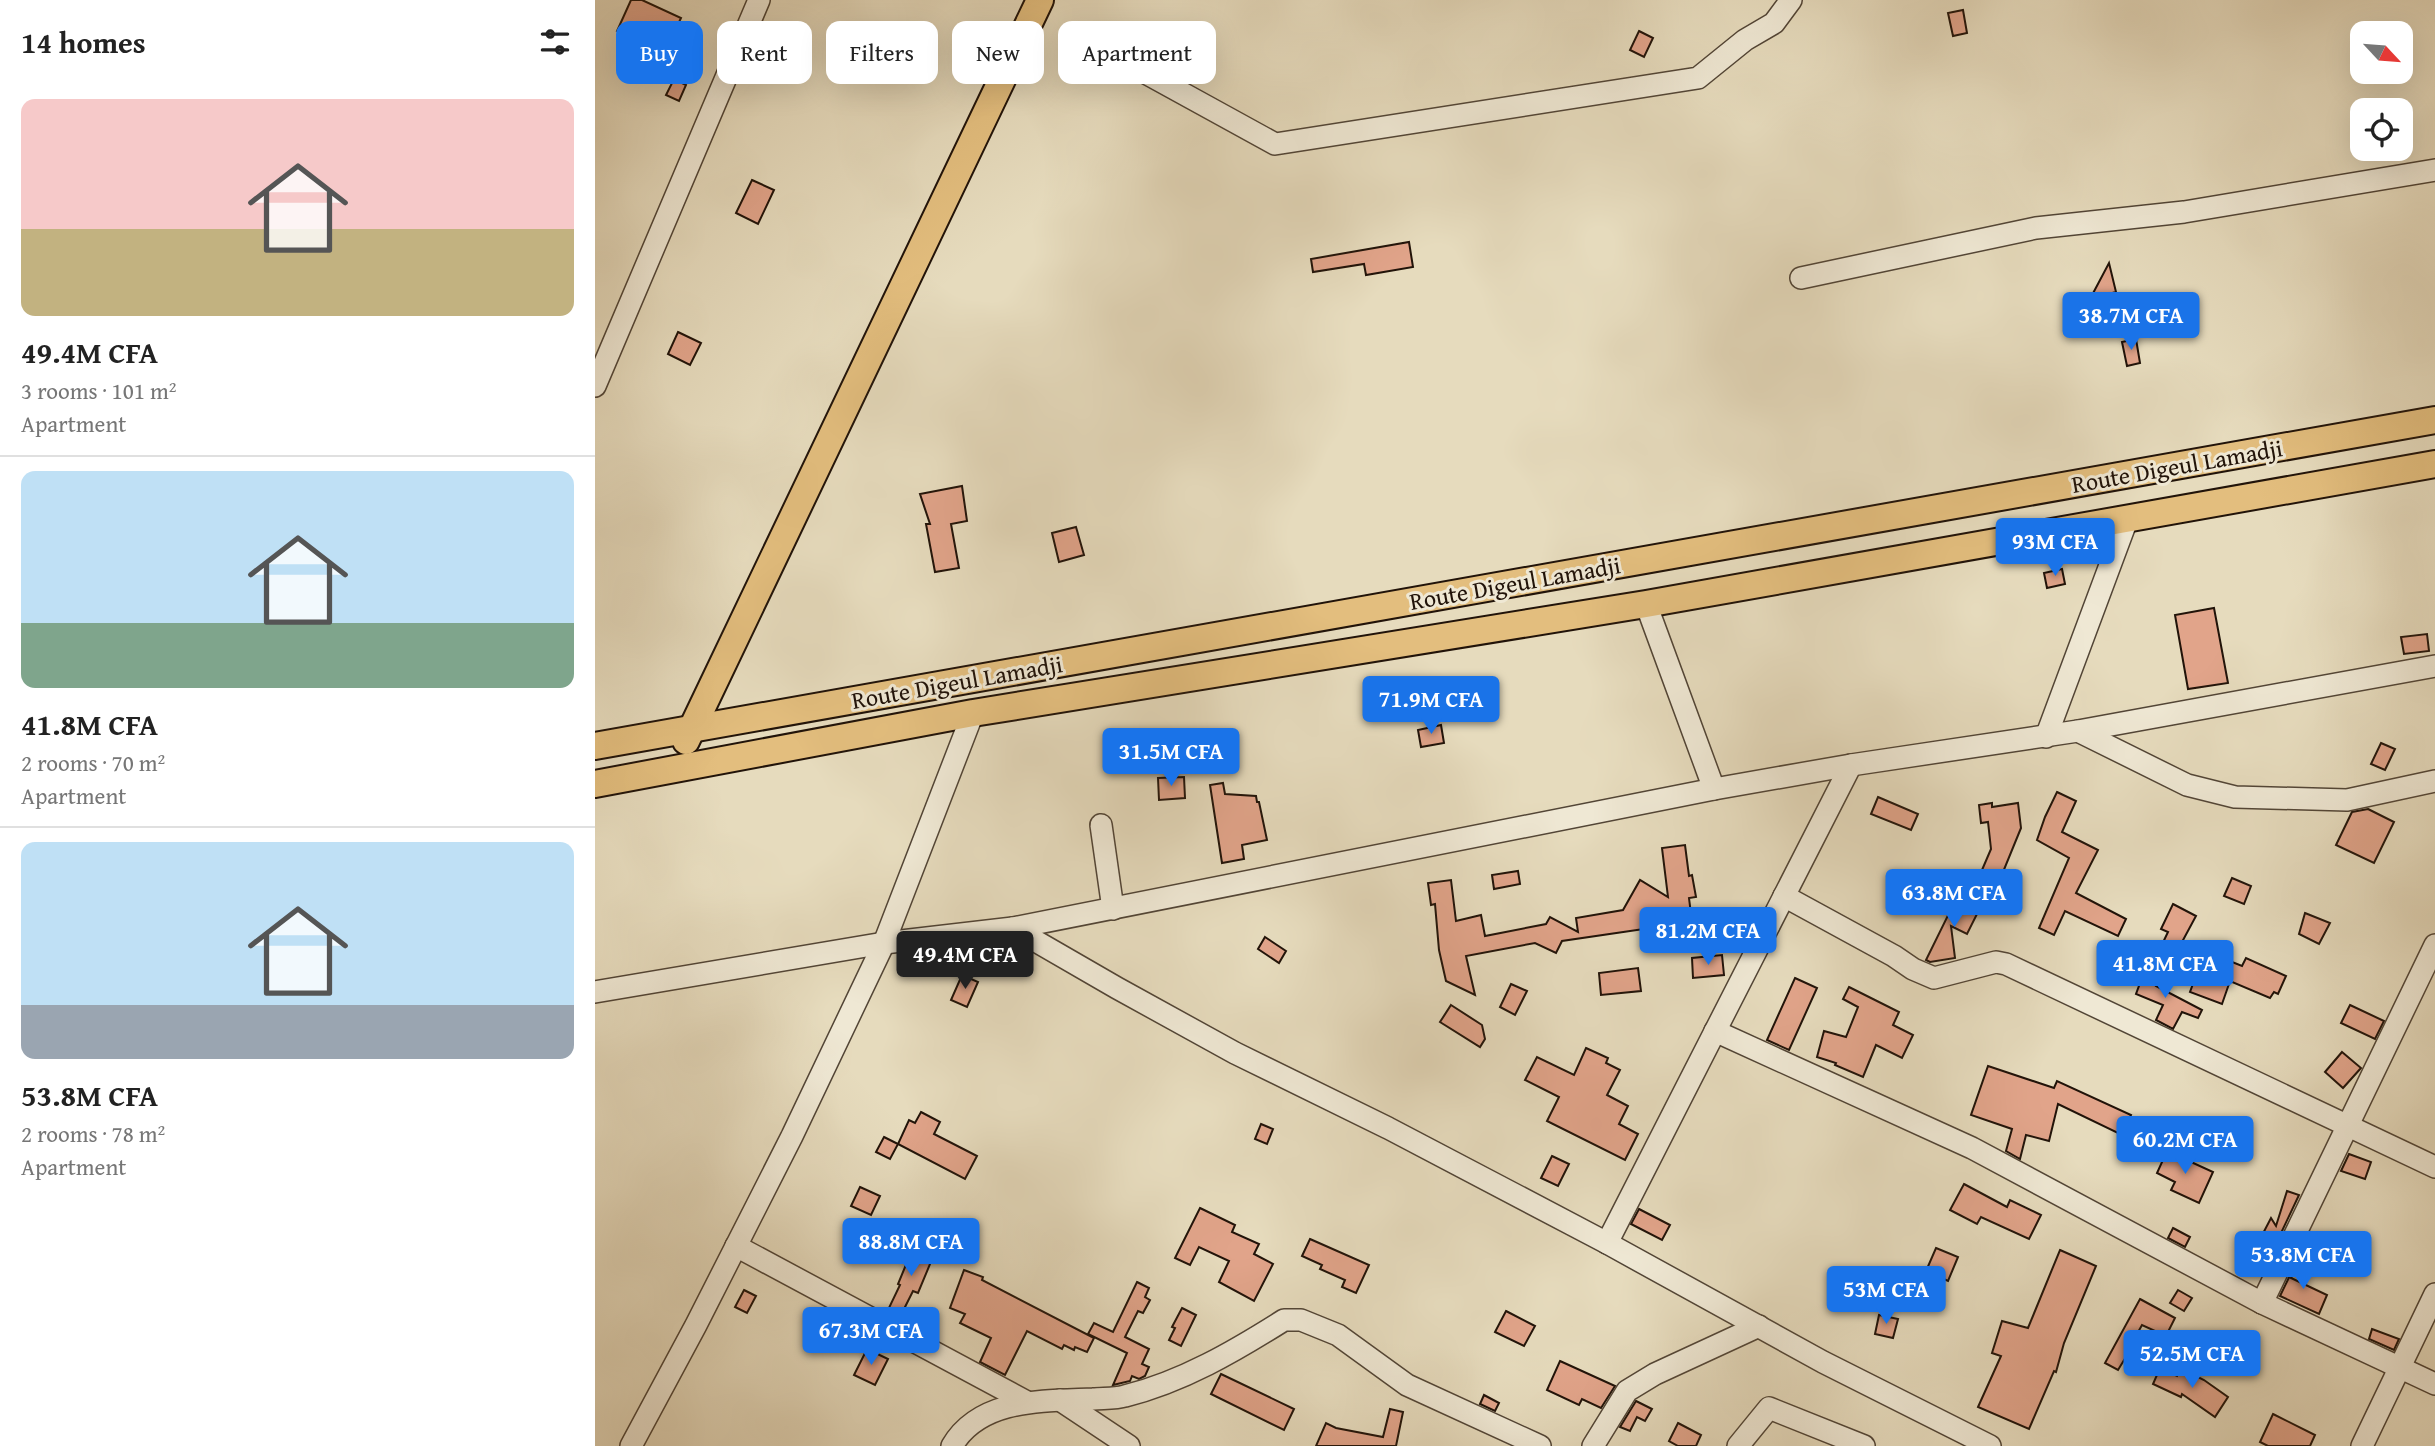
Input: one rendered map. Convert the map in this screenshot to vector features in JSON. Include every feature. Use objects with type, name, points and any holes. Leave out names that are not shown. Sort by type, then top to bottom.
[{"type":"main road","points":[[671,771],[1039,0]]},
{"type":"main road","name":"Route Digeul Lamadji","points":[[595,746],[2435,420]]},
{"type":"main road","name":"Route Digeul Lamadji","points":[[595,784],[973,713],[1646,604],[2435,464]]},
{"type":"street","points":[[595,386],[759,0]]},
{"type":"street","points":[[1166,84],[1275,144],[1698,78],[1745,40],[1774,23],[1791,0]]},
{"type":"street","points":[[1801,278],[2036,228],[2184,212],[2435,170]]},
{"type":"street","points":[[2046,737],[2128,517]]},
{"type":"street","points":[[1646,604],[1714,789]]},
{"type":"street","points":[[595,992],[884,943],[1013,928],[1714,789],[1851,765],[2078,732],[2435,666]]},
{"type":"street","points":[[631,1446],[792,1136],[884,943],[973,713]]},
{"type":"street","points":[[2078,732],[2187,785],[2235,797],[2347,800],[2435,781]]},
{"type":"street","points":[[1607,1243],[1851,765]]},
{"type":"street","points":[[1101,825],[1112,909]]},
{"type":"street","points":[[1784,896],[1913,969],[1934,978],[1996,962],[2006,964],[2435,1167]]},
{"type":"street","points":[[1013,928],[1235,1053],[1388,1128],[1607,1243],[1981,1445]]},
{"type":"street","points":[[2262,1303],[2435,945]]},
{"type":"street","points":[[1715,1031],[1972,1149],[2262,1303],[2435,1384]]},
{"type":"street","points":[[736,1246],[1027,1402]]},
{"type":"street","points":[[2363,1446],[2435,1294]]},
{"type":"street","points":[[952,1446],[959,1434],[980,1417],[1027,1402],[1123,1397],[1187,1375],[1284,1320],[1301,1320],[1338,1335],[1407,1384],[1540,1446]]},
{"type":"street","points":[[1593,1446],[1627,1391],[1655,1374],[1759,1326]]},
{"type":"street","points":[[1060,1400],[1129,1446]]},
{"type":"street","points":[[1738,1446],[1769,1408],[1864,1446]]},
{"type":"building","points":[[631,0],[642,0],[681,18],[680,21],[622,21]]},
{"type":"building","points":[[1963,10],[1967,33],[1953,36],[1948,13]]},
{"type":"building","points":[[1639,31],[1653,38],[1644,57],[1630,50]]},
{"type":"building","points":[[672,84],[686,85],[679,101],[666,95]]},
{"type":"building","points":[[752,180],[774,190],[758,224],[736,213]]},
{"type":"building","points":[[1409,242],[1413,267],[1366,275],[1364,264],[1313,272],[1311,259]]},
{"type":"building","points":[[2109,263],[2116,292],[2090,299]]},
{"type":"building","points":[[678,332],[701,343],[690,365],[668,354]]},
{"type":"building","points":[[2136,339],[2140,363],[2127,366],[2122,342]]},
{"type":"building","points":[[962,486],[967,521],[951,524],[959,568],[935,572],[926,524],[930,524],[920,494]]},
{"type":"building","points":[[1076,527],[1084,555],[1059,562],[1052,533]]},
{"type":"building","points":[[2062,569],[2065,584],[2047,588],[2044,573]]},
{"type":"building","points":[[2214,608],[2228,683],[2188,689],[2175,615]]},
{"type":"building","points":[[2427,634],[2429,651],[2404,654],[2401,637]]},
{"type":"building","points":[[1441,725],[1444,743],[1421,747],[1418,730]]},
{"type":"building","points":[[2381,743],[2395,749],[2385,770],[2371,764]]},
{"type":"building","points":[[1184,777],[1185,798],[1159,800],[1158,778]]},
{"type":"building","points":[[1223,783],[1225,794],[1256,796],[1267,840],[1242,845],[1244,859],[1222,863],[1210,785]]},
{"type":"building","points":[[2057,792],[2076,801],[2062,832],[2098,850],[2076,893],[2126,919],[2118,936],[2065,911],[2054,935],[2039,928],[2069,858],[2037,840]]},
{"type":"building","points":[[1878,797],[1918,814],[1911,830],[1871,814]]},
{"type":"building","points":[[1992,803],[1992,807],[2018,803],[2021,828],[2001,877],[1982,870],[1991,849],[1988,822],[1981,823],[1979,805]]},
{"type":"building","points":[[2368,809],[2394,822],[2374,863],[2336,845],[2352,812]]},
{"type":"building","points":[[1685,845],[1689,876],[1692,875],[1696,897],[1689,898],[1692,922],[1562,941],[1556,953],[1535,943],[1466,956],[1475,995],[1446,981],[1439,950],[1435,904],[1431,905],[1428,883],[1451,880],[1456,921],[1481,915],[1485,936],[1546,924],[1550,917],[1578,932],[1576,918],[1623,910],[1640,880],[1668,897],[1662,848]]},
{"type":"building","points":[[1518,871],[1520,884],[1494,889],[1492,875]]},
{"type":"building","points":[[2232,878],[2251,886],[2244,904],[2224,896]]},
{"type":"building","points":[[1958,895],[1981,906],[1967,934],[1951,926],[1955,958],[1930,962],[1926,960]]},
{"type":"building","points":[[2173,904],[2196,916],[2182,942],[2242,966],[2246,958],[2286,976],[2278,994],[2274,992],[2270,998],[2230,981],[2222,1004],[2190,992],[2197,973],[2157,955],[2168,932],[2161,929]]},
{"type":"building","points":[[2305,913],[2330,923],[2319,944],[2299,934]]},
{"type":"building","points":[[1265,937],[1286,951],[1279,963],[1258,949]]},
{"type":"building","points":[[1722,955],[1724,975],[1693,978],[1692,958]]},
{"type":"building","points":[[2146,967],[2161,973],[2156,986],[2202,1010],[2198,1018],[2182,1012],[2173,1029],[2156,1020],[2163,1005],[2136,994]]},
{"type":"building","points":[[1638,968],[1641,991],[1601,995],[1599,973]]},
{"type":"building","points":[[962,975],[978,982],[967,1007],[951,1000]]},
{"type":"building","points":[[1795,978],[1817,988],[1789,1050],[1767,1040]]},
{"type":"building","points":[[1511,984],[1527,991],[1515,1015],[1500,1007]]},
{"type":"building","points":[[1849,987],[1899,1012],[1893,1025],[1913,1035],[1902,1058],[1876,1045],[1863,1077],[1817,1057],[1824,1031],[1846,1037],[1858,1007],[1843,999]]},
{"type":"building","points":[[1451,1005],[1482,1025],[1485,1039],[1480,1047],[1440,1022]]},
{"type":"building","points":[[2350,1005],[2384,1021],[2375,1039],[2341,1023]]},
{"type":"building","points":[[1586,1048],[1608,1058],[1606,1063],[1620,1070],[1607,1095],[1628,1106],[1619,1124],[1638,1134],[1625,1160],[1547,1121],[1559,1097],[1525,1080],[1537,1057],[1574,1075]]},
{"type":"building","points":[[2342,1052],[2361,1068],[2343,1088],[2325,1072]]},
{"type":"building","points":[[1988,1066],[2054,1088],[2057,1081],[2131,1115],[2122,1135],[2058,1104],[2049,1141],[2026,1135],[2020,1159],[2006,1151],[2012,1129],[1971,1115]]},
{"type":"building","points":[[921,1112],[940,1122],[934,1134],[977,1156],[965,1179],[898,1144],[909,1120],[915,1123]]},
{"type":"building","points":[[1261,1124],[1273,1129],[1267,1144],[1255,1139]]},
{"type":"building","points":[[884,1137],[898,1144],[890,1159],[876,1152]]},
{"type":"building","points":[[2167,1151],[2213,1172],[2199,1203],[2171,1190],[2175,1182],[2157,1173]]},
{"type":"building","points":[[2349,1154],[2371,1162],[2365,1179],[2341,1171]]},
{"type":"building","points":[[1552,1156],[1569,1164],[1558,1186],[1541,1178]]},
{"type":"building","points":[[1964,1184],[2007,1207],[2010,1200],[2041,1215],[2029,1239],[1981,1217],[1977,1224],[1950,1210]]},
{"type":"building","points":[[860,1187],[880,1196],[871,1215],[851,1206]]},
{"type":"building","points":[[2287,1191],[2299,1195],[2273,1250],[2258,1243],[2271,1218],[2276,1226]]},
{"type":"building","points":[[1200,1208],[1235,1225],[1232,1232],[1259,1244],[1254,1254],[1273,1264],[1254,1301],[1219,1282],[1229,1261],[1199,1247],[1190,1265],[1175,1258]]},
{"type":"building","points":[[1639,1209],[1670,1225],[1662,1240],[1631,1224]]},
{"type":"building","points":[[2173,1228],[2190,1237],[2185,1247],[2168,1238]]},
{"type":"building","points":[[2310,1234],[2312,1235],[2291,1278],[2327,1295],[2319,1314],[2280,1296]]},
{"type":"building","points":[[1310,1239],[1369,1265],[1356,1293],[1342,1287],[1345,1280],[1320,1269],[1322,1265],[1302,1256]]},
{"type":"building","points":[[915,1243],[935,1252],[918,1293],[913,1291],[899,1319],[887,1312]]},
{"type":"building","points":[[1936,1248],[1958,1257],[1948,1281],[1926,1271]]},
{"type":"building","points":[[2060,1250],[2096,1266],[2064,1343],[2056,1372],[2054,1371],[2029,1429],[1978,1407],[2001,1356],[1992,1353],[2002,1321],[2028,1328]]},
{"type":"building","points":[[964,1270],[983,1277],[982,1280],[1094,1338],[1087,1352],[1064,1345],[1062,1349],[1027,1331],[1005,1375],[980,1362],[991,1338],[960,1323],[965,1314],[950,1308]]},
{"type":"building","points":[[1137,1282],[1149,1288],[1145,1297],[1150,1300],[1143,1313],[1138,1311],[1125,1337],[1149,1349],[1142,1364],[1149,1367],[1145,1376],[1139,1379],[1132,1376],[1130,1381],[1113,1385],[1127,1353],[1088,1334],[1094,1323],[1113,1332]]},
{"type":"building","points":[[744,1290],[756,1296],[747,1313],[735,1307]]},
{"type":"building","points":[[2178,1290],[2192,1298],[2184,1311],[2170,1303]]},
{"type":"building","points":[[2140,1299],[2175,1318],[2166,1336],[2142,1325],[2137,1334],[2169,1356],[2164,1364],[2132,1347],[2118,1370],[2105,1363]]},
{"type":"building","points":[[1182,1308],[1196,1315],[1181,1346],[1169,1340],[1175,1328],[1172,1327]]},
{"type":"building","points":[[1506,1311],[1535,1326],[1524,1346],[1495,1332]]},
{"type":"building","points":[[1879,1315],[1898,1319],[1893,1338],[1875,1334]]},
{"type":"building","points":[[2372,1329],[2399,1339],[2394,1350],[2369,1339]]},
{"type":"building","points":[[2224,1341],[2237,1347],[2228,1365],[2216,1359]]},
{"type":"building","points":[[867,1349],[888,1359],[875,1385],[854,1375]]},
{"type":"building","points":[[1560,1361],[1615,1386],[1601,1408],[1582,1399],[1579,1405],[1547,1390]]},
{"type":"building","points":[[2160,1368],[2177,1376],[2180,1368],[2204,1380],[2228,1397],[2215,1417],[2182,1394],[2181,1397],[2153,1384]]},
{"type":"building","points":[[1221,1374],[1294,1409],[1284,1430],[1211,1394]]},
{"type":"building","points":[[1484,1395],[1499,1403],[1495,1411],[1480,1404]]},
{"type":"building","points":[[1636,1401],[1652,1409],[1645,1421],[1637,1417],[1630,1431],[1620,1427]]},
{"type":"building","points":[[1390,1409],[1403,1412],[1396,1446],[1316,1446],[1326,1423],[1336,1428],[1383,1437]]},
{"type":"building","points":[[2273,1414],[2315,1435],[2310,1446],[2268,1446],[2260,1442]]},
{"type":"building","points":[[1678,1423],[1701,1435],[1696,1446],[1678,1446],[1669,1441]]}]
